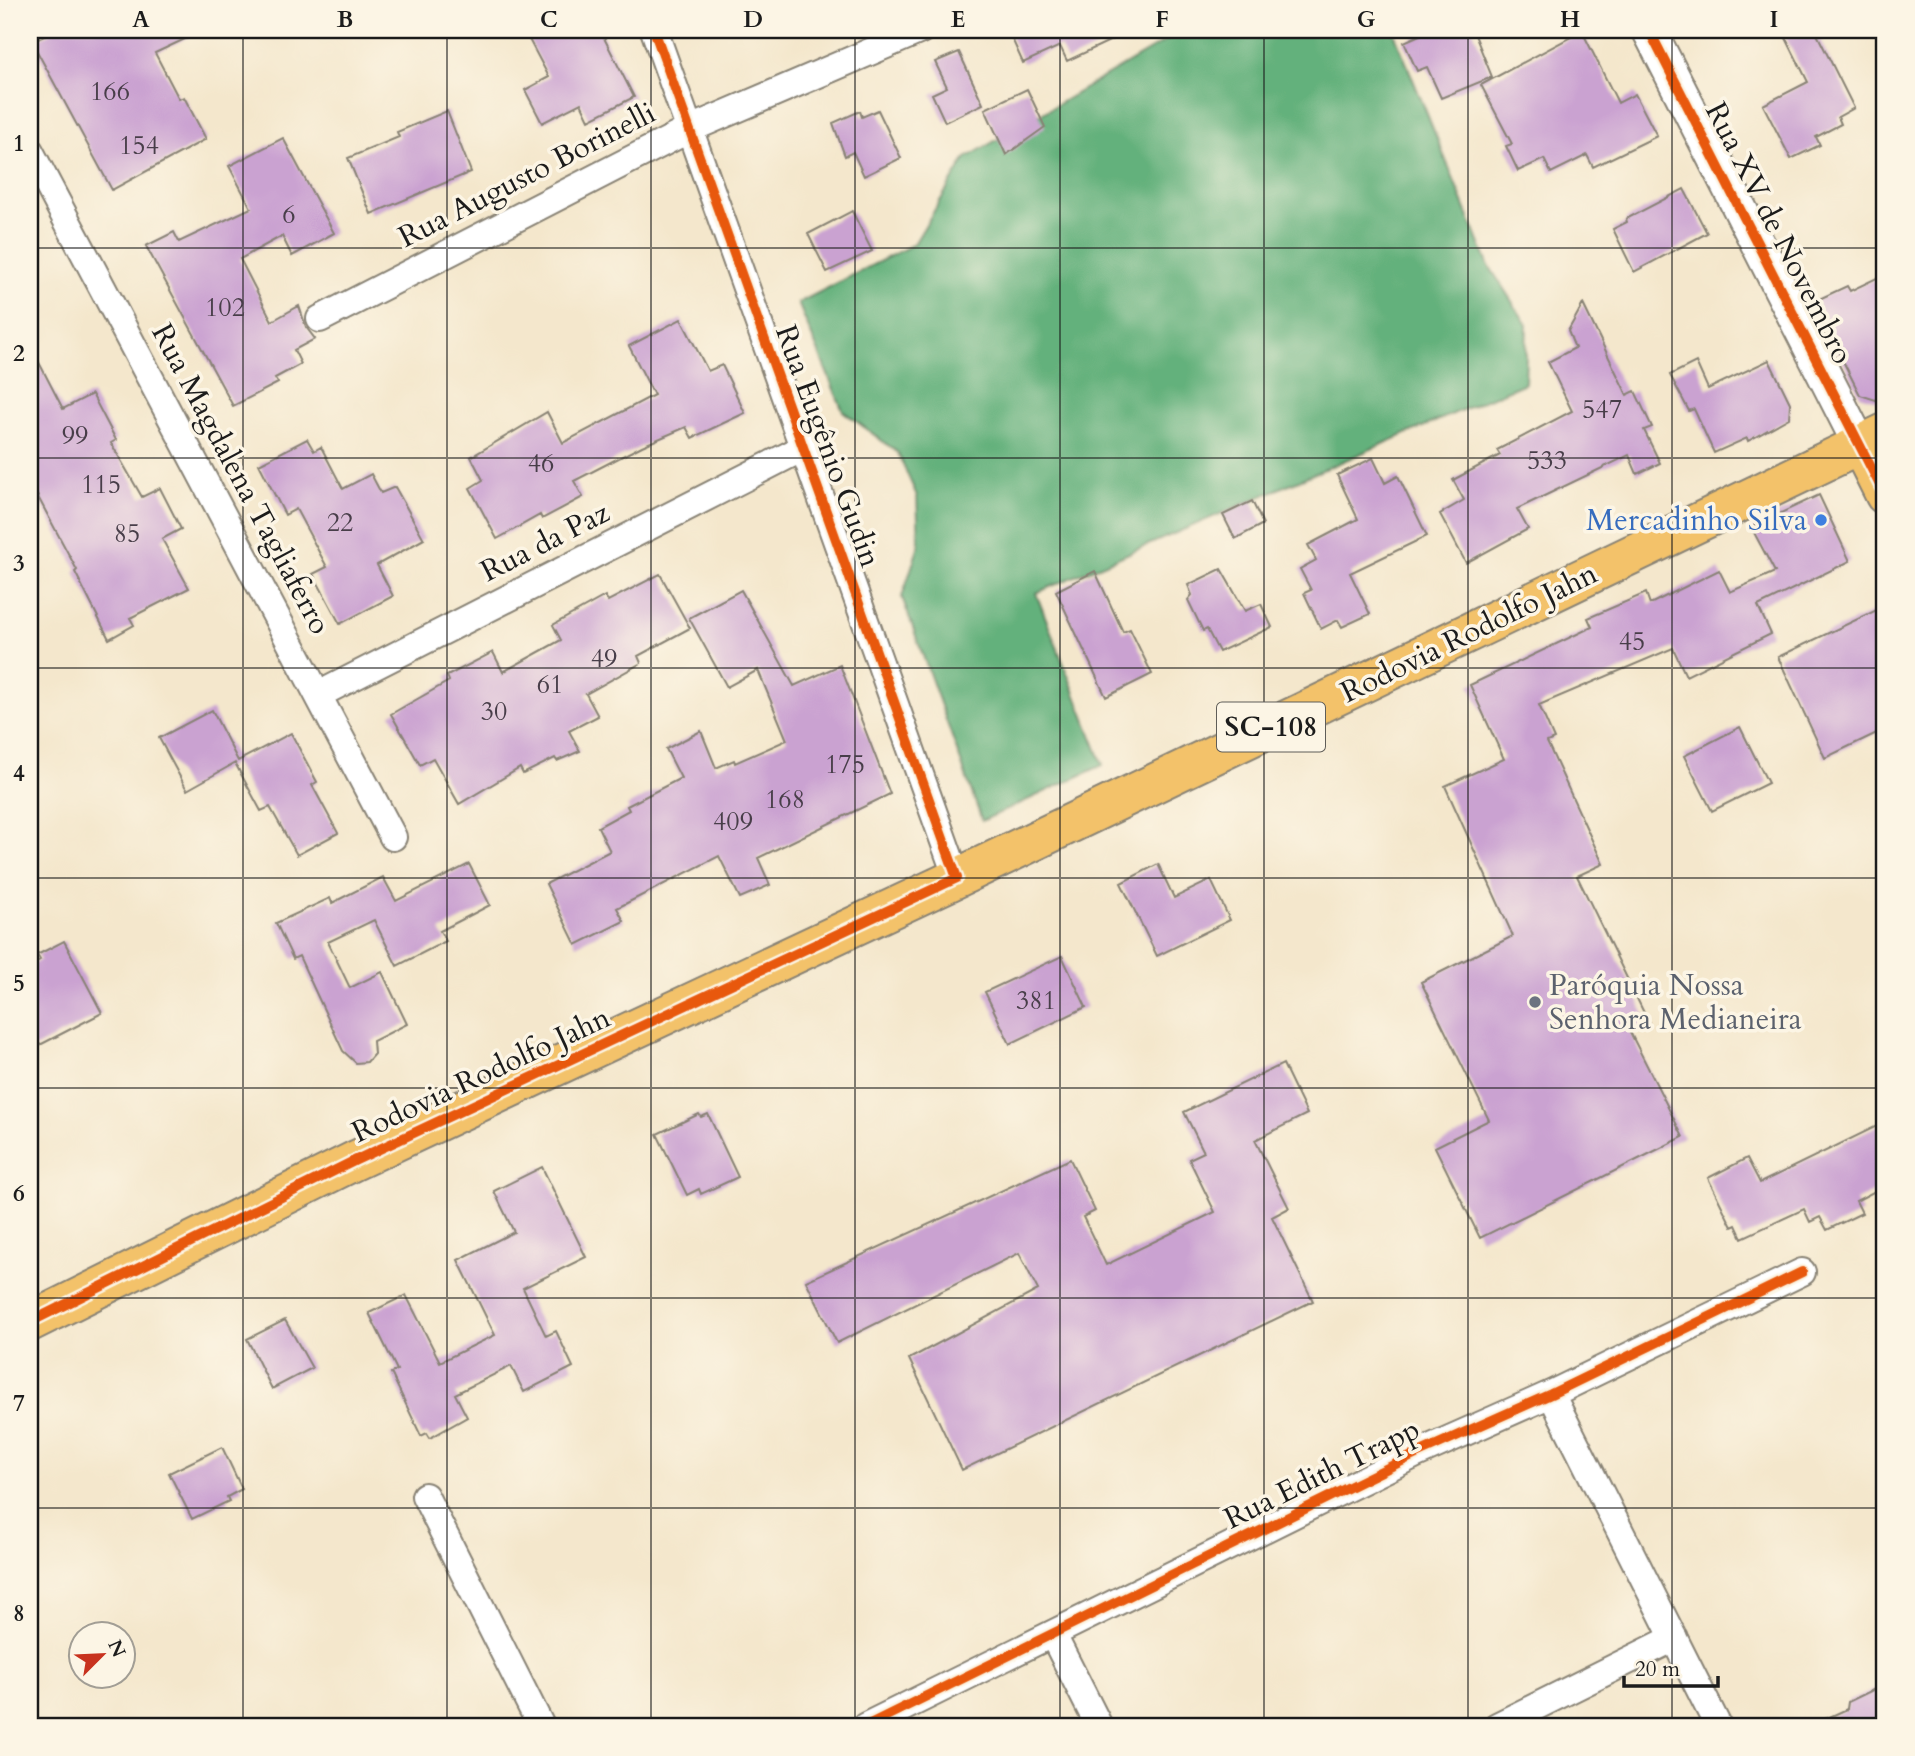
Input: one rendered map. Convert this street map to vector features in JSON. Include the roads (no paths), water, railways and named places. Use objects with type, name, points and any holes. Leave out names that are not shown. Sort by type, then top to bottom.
[{"type":"main road","name":"Rua XV de Novembro","points":[[1873,439],[1885,495]]},
{"type":"main road","name":"Rodovia Rodolfo Jahn","points":[[30,1322],[354,1161],[957,878],[1873,439]]},
{"type":"street","name":"Rua Eugênio Gudin","points":[[654,30],[957,878]]},
{"type":"street","name":"Rua Augusto Borinelli","points":[[320,319],[690,129],[921,30]]},
{"type":"street","name":"Rua XV de Novembro","points":[[1649,30],[1873,439]]},
{"type":"street","name":"Rua Magdalena Tagliaferro","points":[[30,152],[393,837]]},
{"type":"street","name":"Rua da Paz","points":[[318,695],[803,448]]},
{"type":"street","name":"Rua Edith Trapp","points":[[866,1726],[1416,1454],[1551,1394],[1802,1272]]},
{"type":"street","points":[[1551,1394],[1718,1726]]},
{"type":"street","points":[[425,1496],[541,1726]]},
{"type":"street","points":[[1054,1635],[1099,1726]]},
{"type":"street","points":[[1497,1726],[1674,1638]]},
{"type":"place","name":"Mercadinho Silva","points":[[1821,520]]},
{"type":"place","name":"Paróquia Nossa Senhora Medianeira","points":[[1535,1002]]}]
